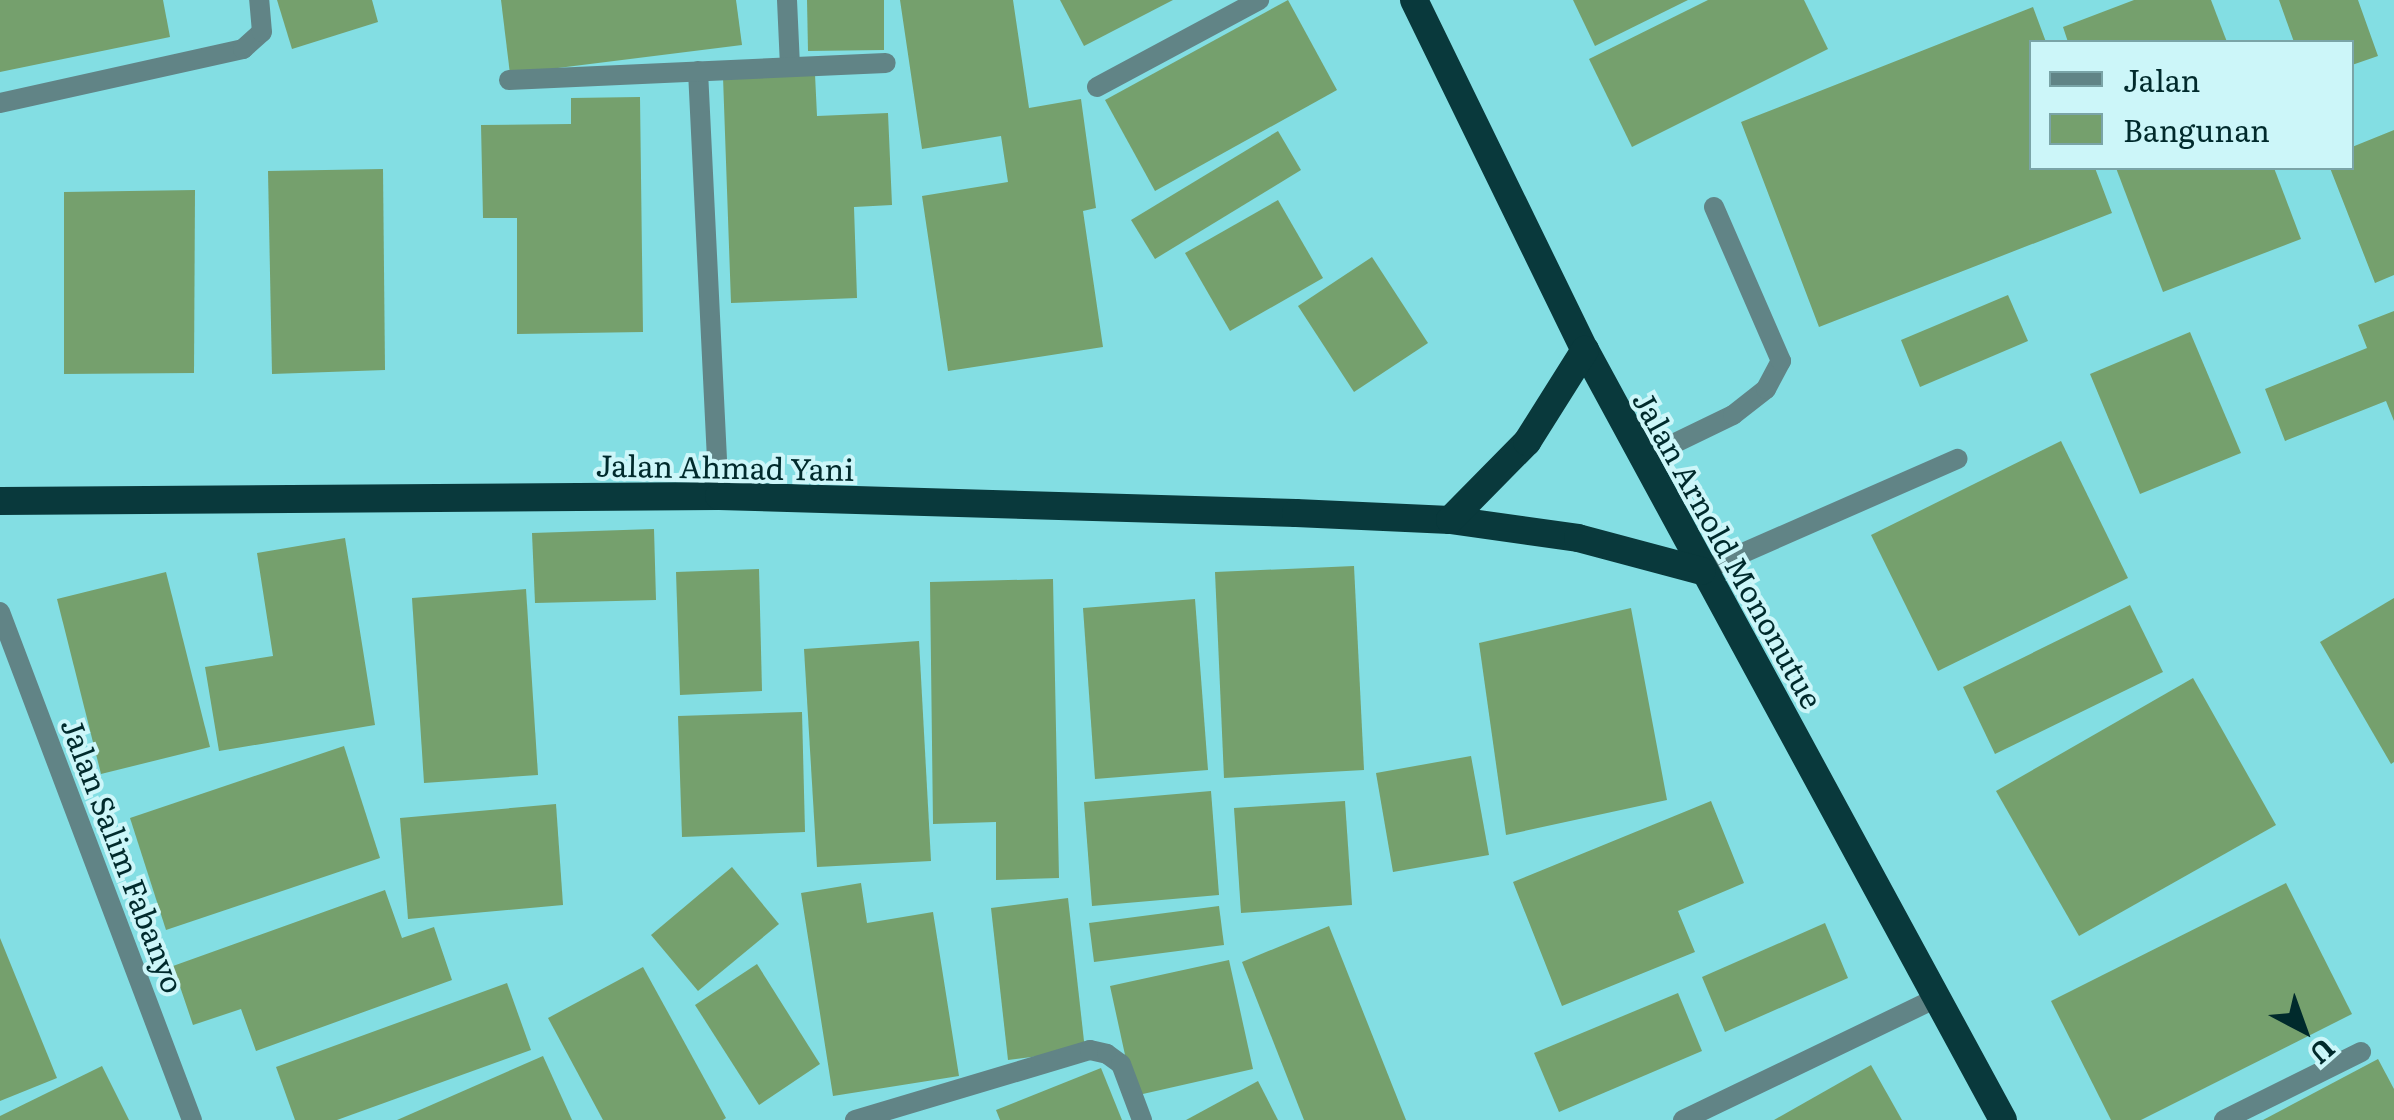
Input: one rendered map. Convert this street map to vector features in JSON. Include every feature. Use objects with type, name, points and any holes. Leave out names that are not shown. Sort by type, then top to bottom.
[{"type":"highway","name":"Jalan Arnold Mononutue","points":[[1414,0],[1642,459],[2003,1120]]},
{"type":"highway","points":[[1450,520],[1527,442],[1585,350]]},
{"type":"highway","name":"Jalan Ahmad Yani","points":[[0,501],[719,496],[1450,520],[1578,538],[1702,571]]},
{"type":"street","points":[[0,104],[243,50],[262,32],[260,0]]},
{"type":"street","points":[[787,0],[790,67]]},
{"type":"street","points":[[1097,87],[1259,0]]},
{"type":"street","points":[[509,80],[886,63]]},
{"type":"street","points":[[698,72],[719,496]]},
{"type":"street","points":[[1642,459],[1732,414],[1766,389],[1781,362],[1714,207]]},
{"type":"street","points":[[1702,571],[1957,458]]},
{"type":"street","name":"Jalan Salim Fabanyo","points":[[0,612],[192,1120]]},
{"type":"street","points":[[1683,1120],[1938,997]]},
{"type":"street","points":[[855,1120],[1090,1050],[1107,1054],[1120,1064],[1142,1120]]},
{"type":"street","points":[[2224,1120],[2362,1052]]},
{"type":"building","points":[[0,0],[163,0],[170,37],[0,72]]},
{"type":"building","points":[[277,0],[372,0],[378,22],[292,49]]},
{"type":"building","points":[[501,0],[736,0],[742,45],[510,74]]},
{"type":"building","points":[[807,0],[884,0],[884,50],[808,51]]},
{"type":"building","points":[[900,0],[1013,0],[1029,108],[1081,99],[1096,208],[1083,211],[1103,347],[948,371],[922,196],[1008,182],[1001,136],[922,149]]},
{"type":"building","points":[[1060,0],[1173,0],[1084,46]]},
{"type":"building","points":[[1288,0],[1337,90],[1155,191],[1105,100]]},
{"type":"building","points":[[1573,0],[1688,0],[1595,46]]},
{"type":"building","points":[[1708,0],[1804,0],[1828,49],[1632,147],[1589,59]]},
{"type":"building","points":[[2134,0],[2211,0],[2226,40],[2067,40],[2063,27]]},
{"type":"building","points":[[2279,0],[2358,0],[2378,56],[2354,64],[2354,40],[2293,40]]},
{"type":"building","points":[[2033,7],[2045,40],[2029,40],[2029,170],[2096,170],[2112,213],[1819,327],[1741,122]]},
{"type":"building","points":[[815,74],[817,116],[888,113],[892,205],[854,207],[857,298],[731,303],[723,77]]},
{"type":"building","points":[[640,97],[643,332],[517,334],[517,218],[483,218],[481,125],[571,124],[571,98]]},
{"type":"building","points":[[2394,130],[2394,275],[2375,283],[2331,170],[2354,170],[2354,146]]},
{"type":"building","points":[[1278,131],[1301,170],[1155,259],[1131,220]]},
{"type":"building","points":[[383,169],[385,370],[272,374],[268,171]]},
{"type":"building","points":[[2117,170],[2275,170],[2301,239],[2163,292]]},
{"type":"building","points":[[195,190],[194,373],[64,374],[64,192]]},
{"type":"building","points":[[1278,200],[1323,278],[1230,331],[1185,253]]},
{"type":"building","points":[[1372,257],[1428,343],[1354,392],[1298,306]]},
{"type":"building","points":[[2008,295],[2028,341],[1920,387],[1901,340]]},
{"type":"building","points":[[2394,311],[2394,421],[2386,401],[2285,441],[2265,389],[2367,348],[2358,325]]},
{"type":"building","points":[[2190,332],[2241,453],[2140,494],[2090,374]]},
{"type":"building","points":[[2061,441],[2128,578],[1938,671],[1871,535]]},
{"type":"building","points":[[654,529],[656,600],[535,603],[532,533]]},
{"type":"building","points":[[345,538],[375,725],[219,751],[205,667],[273,656],[257,553]]},
{"type":"building","points":[[1354,566],[1364,770],[1224,778],[1215,572]]},
{"type":"building","points":[[759,569],[762,691],[680,695],[676,572]]},
{"type":"building","points":[[166,572],[210,747],[101,774],[57,599]]},
{"type":"building","points":[[1053,579],[1059,878],[996,880],[996,822],[933,824],[930,582]]},
{"type":"building","points":[[526,589],[538,775],[424,783],[412,598]]},
{"type":"building","points":[[2394,598],[2394,762],[2391,764],[2320,642]]},
{"type":"building","points":[[1195,599],[1208,770],[1095,779],[1083,608]]},
{"type":"building","points":[[2130,605],[2163,672],[1995,754],[1963,687]]},
{"type":"building","points":[[1631,608],[1667,800],[1506,835],[1479,643]]},
{"type":"building","points":[[919,641],[931,861],[817,867],[804,649]]},
{"type":"building","points":[[2193,678],[2276,825],[2079,936],[1996,791]]},
{"type":"building","points":[[802,712],[805,832],[682,837],[678,716]]},
{"type":"building","points":[[344,746],[380,858],[166,930],[130,818]]},
{"type":"building","points":[[1471,756],[1489,855],[1393,872],[1376,773]]},
{"type":"building","points":[[1211,791],[1219,895],[1092,906],[1084,802]]},
{"type":"building","points":[[1345,801],[1352,905],[1241,913],[1234,808]]},
{"type":"building","points":[[1711,801],[1744,883],[1678,911],[1695,952],[1562,1006],[1513,882]]},
{"type":"building","points":[[556,804],[563,905],[408,919],[400,818]]},
{"type":"building","points":[[732,867],[779,924],[698,991],[651,935]]},
{"type":"building","points":[[861,883],[867,923],[933,912],[959,1076],[833,1096],[801,893]]},
{"type":"building","points":[[2286,883],[2352,1014],[2141,1120],[2111,1120],[2051,1001]]},
{"type":"building","points":[[385,890],[402,938],[434,927],[452,980],[256,1051],[241,1009],[193,1025],[173,966]]},
{"type":"building","points":[[1068,898],[1085,1050],[1008,1060],[991,908]]},
{"type":"building","points":[[1219,906],[1224,945],[1094,962],[1089,923]]},
{"type":"building","points":[[1825,923],[1848,978],[1725,1032],[1702,977]]},
{"type":"building","points":[[1329,926],[1406,1120],[1304,1120],[1242,962]]},
{"type":"building","points":[[0,938],[57,1078],[0,1101]]},
{"type":"building","points":[[1229,960],[1253,1069],[1134,1096],[1110,986]]},
{"type":"building","points":[[757,964],[820,1064],[759,1105],[695,1005]]},
{"type":"building","points":[[643,967],[726,1118],[723,1120],[603,1120],[548,1018]]},
{"type":"building","points":[[507,983],[531,1050],[337,1120],[295,1120],[276,1067]]},
{"type":"building","points":[[1678,993],[1702,1051],[1559,1112],[1534,1053]]},
{"type":"building","points":[[543,1056],[572,1120],[397,1120]]},
{"type":"building","points":[[2378,1059],[2394,1089],[2394,1120],[2263,1120]]},
{"type":"building","points":[[1871,1065],[1902,1120],[1774,1120]]},
{"type":"building","points":[[102,1066],[129,1120],[0,1120],[0,1116]]},
{"type":"building","points":[[1101,1068],[1122,1120],[1000,1120],[996,1110]]},
{"type":"building","points":[[1258,1081],[1278,1120],[1186,1120]]}]
